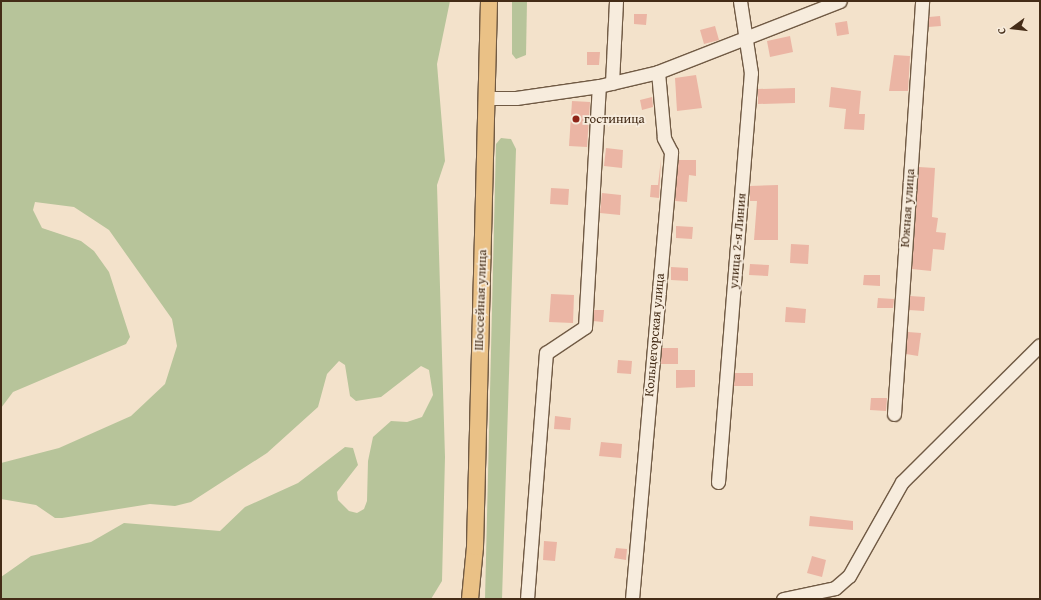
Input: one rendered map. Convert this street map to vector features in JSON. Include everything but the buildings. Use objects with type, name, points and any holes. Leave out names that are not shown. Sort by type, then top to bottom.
[{"type":"main road","name":"Шоссейная улица","points":[[470,599],[475,547],[489,1]]},
{"type":"street","points":[[612,83],[616,1]]},
{"type":"street","name":"улица 2-я Линия","points":[[718,482],[752,73],[740,1]]},
{"type":"street","points":[[487,98],[516,98],[599,86],[658,72],[746,40],[840,1]]},
{"type":"street","name":"Южная улица","points":[[894,414],[922,1]]},
{"type":"street","name":"Кольцегорская улица","points":[[632,599],[671,152],[664,138],[658,72]]},
{"type":"street","points":[[527,599],[546,353],[585,328],[599,86]]},
{"type":"street","points":[[786,599],[828,591],[849,576],[902,482],[1040,345]]},
{"type":"green space","points":[[1,1],[450,1],[437,64],[445,161],[437,185],[445,457],[442,581],[431,599],[1,599],[1,577],[31,556],[91,542],[124,523],[220,531],[245,507],[298,483],[345,447],[353,448],[358,465],[337,492],[338,500],[349,511],[357,513],[364,509],[367,501],[368,461],[373,437],[391,421],[407,422],[422,417],[433,395],[429,370],[421,366],[381,397],[356,401],[350,396],[345,365],[339,361],[327,374],[318,407],[267,453],[191,502],[175,506],[150,504],[55,518],[36,505],[1,499],[1,463],[59,448],[131,416],[165,384],[177,346],[172,319],[109,230],[74,207],[35,202],[33,210],[42,228],[81,241],[94,251],[109,272],[130,337],[126,344],[13,392],[1,408]]},
{"type":"green space","points":[[512,1],[527,1],[526,55],[516,59],[512,54]]},
{"type":"green space","points":[[501,138],[511,139],[516,149],[502,599],[485,599],[496,144]]},
{"type":"place","name":"гостиница","points":[[576,119]]}]
